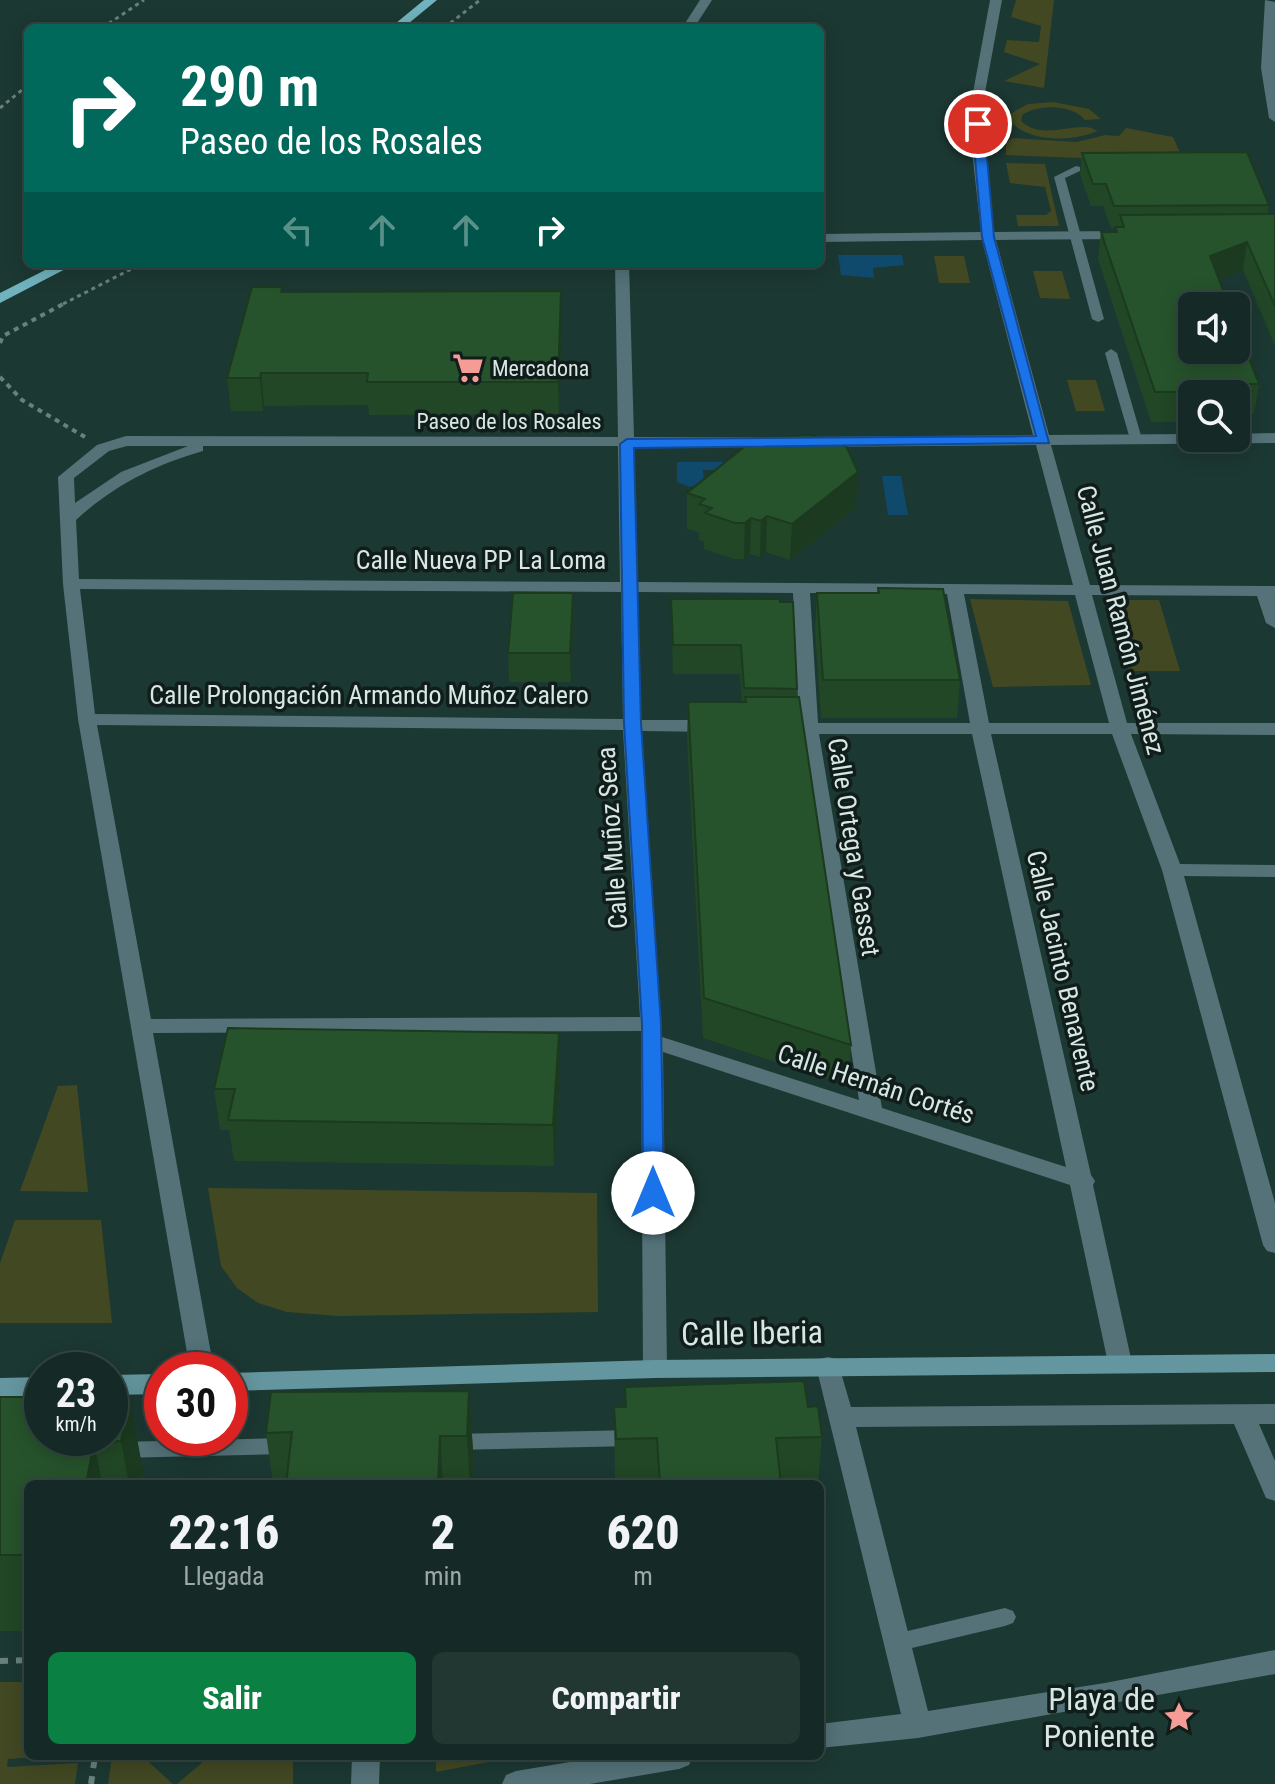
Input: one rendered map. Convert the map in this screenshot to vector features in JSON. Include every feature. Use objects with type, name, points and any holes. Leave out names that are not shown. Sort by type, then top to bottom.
[{"type":"main road","points":[[401,24],[429,1]]},
{"type":"main road","points":[[0,299],[60,268]]},
{"type":"main road","name":"Calle Iberia","points":[[248,1381],[655,1369],[1275,1363]]},
{"type":"main road","points":[[0,1388],[24,1387]]},
{"type":"street","points":[[691,24],[706,0]]},
{"type":"street","name":"Calle Juan Ramón Jiménez","points":[[996,0],[978,98],[978,151],[988,237],[1085,590],[1120,730],[1172,870],[1275,1245]]},
{"type":"street","points":[[1267,1],[1267,68],[1275,118]]},
{"type":"street","points":[[824,238],[1135,235]]},
{"type":"street","name":"Calle Muñoz Seca","points":[[622,268],[632,723],[652,1032],[655,1369]]},
{"type":"street","name":"Paseo de los Rosales","points":[[103,448],[126,441],[627,444],[1275,438]]},
{"type":"street","points":[[66,520],[100,488],[124,474],[183,452],[222,443]]},
{"type":"street","points":[[103,448],[66,477],[71,584],[87,719],[199,1352]]},
{"type":"street","name":"Calle Nueva PP La Loma","points":[[71,584],[1269,591]]},
{"type":"street","name":"Calle Ortega y Gasset","points":[[801,588],[809,729],[872,1112]]},
{"type":"street","name":"Calle Jacinto Benavente","points":[[955,590],[978,730],[1084,1181],[1120,1363]]},
{"type":"street","points":[[1269,591],[1275,623]]},
{"type":"street","name":"Calle Prolongación Armando Muñoz Calero","points":[[87,719],[730,726]]},
{"type":"street","points":[[761,728],[1275,729]]},
{"type":"street","points":[[1172,870],[1275,871]]},
{"type":"street","points":[[140,1026],[652,1032]]},
{"type":"street","name":"Calle Hernán Cortés","points":[[652,1032],[872,1112],[1084,1181]]},
{"type":"street","points":[[828,1366],[918,1726]]},
{"type":"street","points":[[1242,1414],[1275,1491]]},
{"type":"street","points":[[840,1417],[1275,1414]]},
{"type":"street","points":[[824,1736],[918,1726],[1151,1688],[1275,1662]]},
{"type":"street","points":[[365,1784],[366,1760]]},
{"type":"street","points":[[516,1784],[656,1760]]},
{"type":"lane","points":[[1076,169],[1059,177],[1098,319]]},
{"type":"lane","points":[[1111,353],[1136,439]]},
{"type":"lane","points":[[427,1443],[649,1438]]},
{"type":"lane","points":[[128,1450],[301,1446]]},
{"type":"lane","points":[[895,1643],[1005,1617]]},
{"type":"path","points":[[108,24],[144,0]]},
{"type":"path","points":[[449,24],[480,0]]},
{"type":"path","points":[[0,108],[24,88]]},
{"type":"path","points":[[0,343],[3,336],[21,325],[133,268]]},
{"type":"path","points":[[0,377],[22,400],[103,448]]},
{"type":"path","points":[[0,1661],[24,1660]]},
{"type":"path","points":[[91,1784],[94,1760]]},
{"type":"green space","points":[[1016,0],[1054,0],[1044,88],[1004,81],[1040,64],[1004,52],[1007,40],[1039,42],[1041,26],[1011,17]]},
{"type":"green space","points":[[1053,102],[1089,109],[1101,119],[1085,120],[1072,111],[1055,107],[1029,111],[1022,115],[1021,121],[1040,130],[1081,127],[1097,131],[1076,137],[1040,137],[1018,128],[1010,121],[1010,114],[1028,104]]},
{"type":"green space","points":[[1126,128],[1173,137],[1184,162],[1006,155],[1006,142],[1013,138],[1077,142],[1105,135],[1119,136]]},
{"type":"green space","points":[[1006,163],[1045,164],[1059,226],[1018,226],[1016,215],[1046,215],[1051,211],[1045,187],[1010,183]]},
{"type":"green space","points":[[934,256],[964,256],[970,283],[939,283]]},
{"type":"green space","points":[[1033,271],[1062,271],[1070,299],[1040,298]]},
{"type":"green space","points":[[1067,380],[1096,380],[1105,411],[1076,411]]},
{"type":"green space","points":[[970,599],[1068,601],[1091,685],[993,687]]},
{"type":"green space","points":[[1110,600],[1159,600],[1180,671],[1129,671]]},
{"type":"green space","points":[[77,1085],[88,1192],[20,1191],[58,1086]]},
{"type":"green space","points":[[208,1188],[597,1193],[598,1312],[339,1316],[287,1312],[258,1303],[237,1288],[221,1266]]},
{"type":"green space","points":[[15,1220],[101,1220],[112,1323],[0,1323],[0,1263]]},
{"type":"green space","points":[[0,1682],[24,1682],[24,1758],[8,1759],[7,1767],[78,1763],[75,1784],[0,1784]]},
{"type":"green space","points":[[111,1760],[146,1760],[173,1784],[108,1784]]},
{"type":"green space","points":[[205,1760],[293,1760],[293,1784],[177,1784]]},
{"type":"green space","points":[[436,1760],[500,1760],[436,1772]]},
{"type":"water","points":[[838,255],[902,255],[904,265],[873,268],[874,278],[841,275]]},
{"type":"water","points":[[677,462],[724,462],[725,470],[703,470],[704,482],[690,487],[677,482]]},
{"type":"water","points":[[882,476],[901,476],[908,515],[888,515]]},
{"type":"building","points":[[1247,152],[1269,205],[1114,206],[1106,184],[1093,184],[1082,153]]},
{"type":"building","points":[[1275,214],[1275,306],[1247,242],[1210,256],[1224,292],[1178,292],[1178,364],[1250,364],[1250,361],[1259,384],[1250,384],[1250,380],[1178,380],[1178,392],[1155,392],[1101,232],[1117,232],[1115,227],[1124,227],[1120,215]]},
{"type":"building","points":[[252,287],[282,287],[281,292],[561,291],[558,382],[367,382],[368,373],[261,373],[260,378],[227,378]]},
{"type":"building","points":[[809,435],[846,446],[858,472],[792,524],[767,516],[761,521],[751,518],[745,523],[735,523],[705,513],[712,508],[699,504],[705,499],[687,493],[754,439]]},
{"type":"building","points":[[878,588],[943,589],[960,680],[823,680],[817,593],[879,593]]},
{"type":"building","points":[[513,593],[573,593],[570,653],[508,653]]},
{"type":"building","points":[[671,599],[780,599],[780,602],[793,602],[797,689],[744,688],[741,645],[673,645]]},
{"type":"building","points":[[745,697],[799,697],[851,1045],[704,998],[688,702],[746,702]]},
{"type":"building","points":[[228,1028],[559,1033],[553,1125],[228,1120],[235,1089],[214,1089]]},
{"type":"building","points":[[804,1381],[808,1407],[818,1406],[822,1437],[776,1438],[781,1480],[660,1480],[657,1438],[616,1439],[614,1407],[626,1407],[625,1387]]},
{"type":"building","points":[[469,1391],[467,1436],[440,1436],[438,1480],[286,1480],[292,1432],[266,1433],[271,1392]]},
{"type":"building","points":[[0,1397],[24,1397],[24,1456],[91,1456],[87,1480],[24,1480],[24,1555],[0,1555]]},
{"type":"place","name":"Mercadona","points":[[468,368]]},
{"type":"place","name":"Playa de Poniente","points":[[1179,1717]]},
{"type":"route","points":[[653,1193],[651,1024],[632,723],[627,444],[1044,440],[988,237],[978,124]]}]
